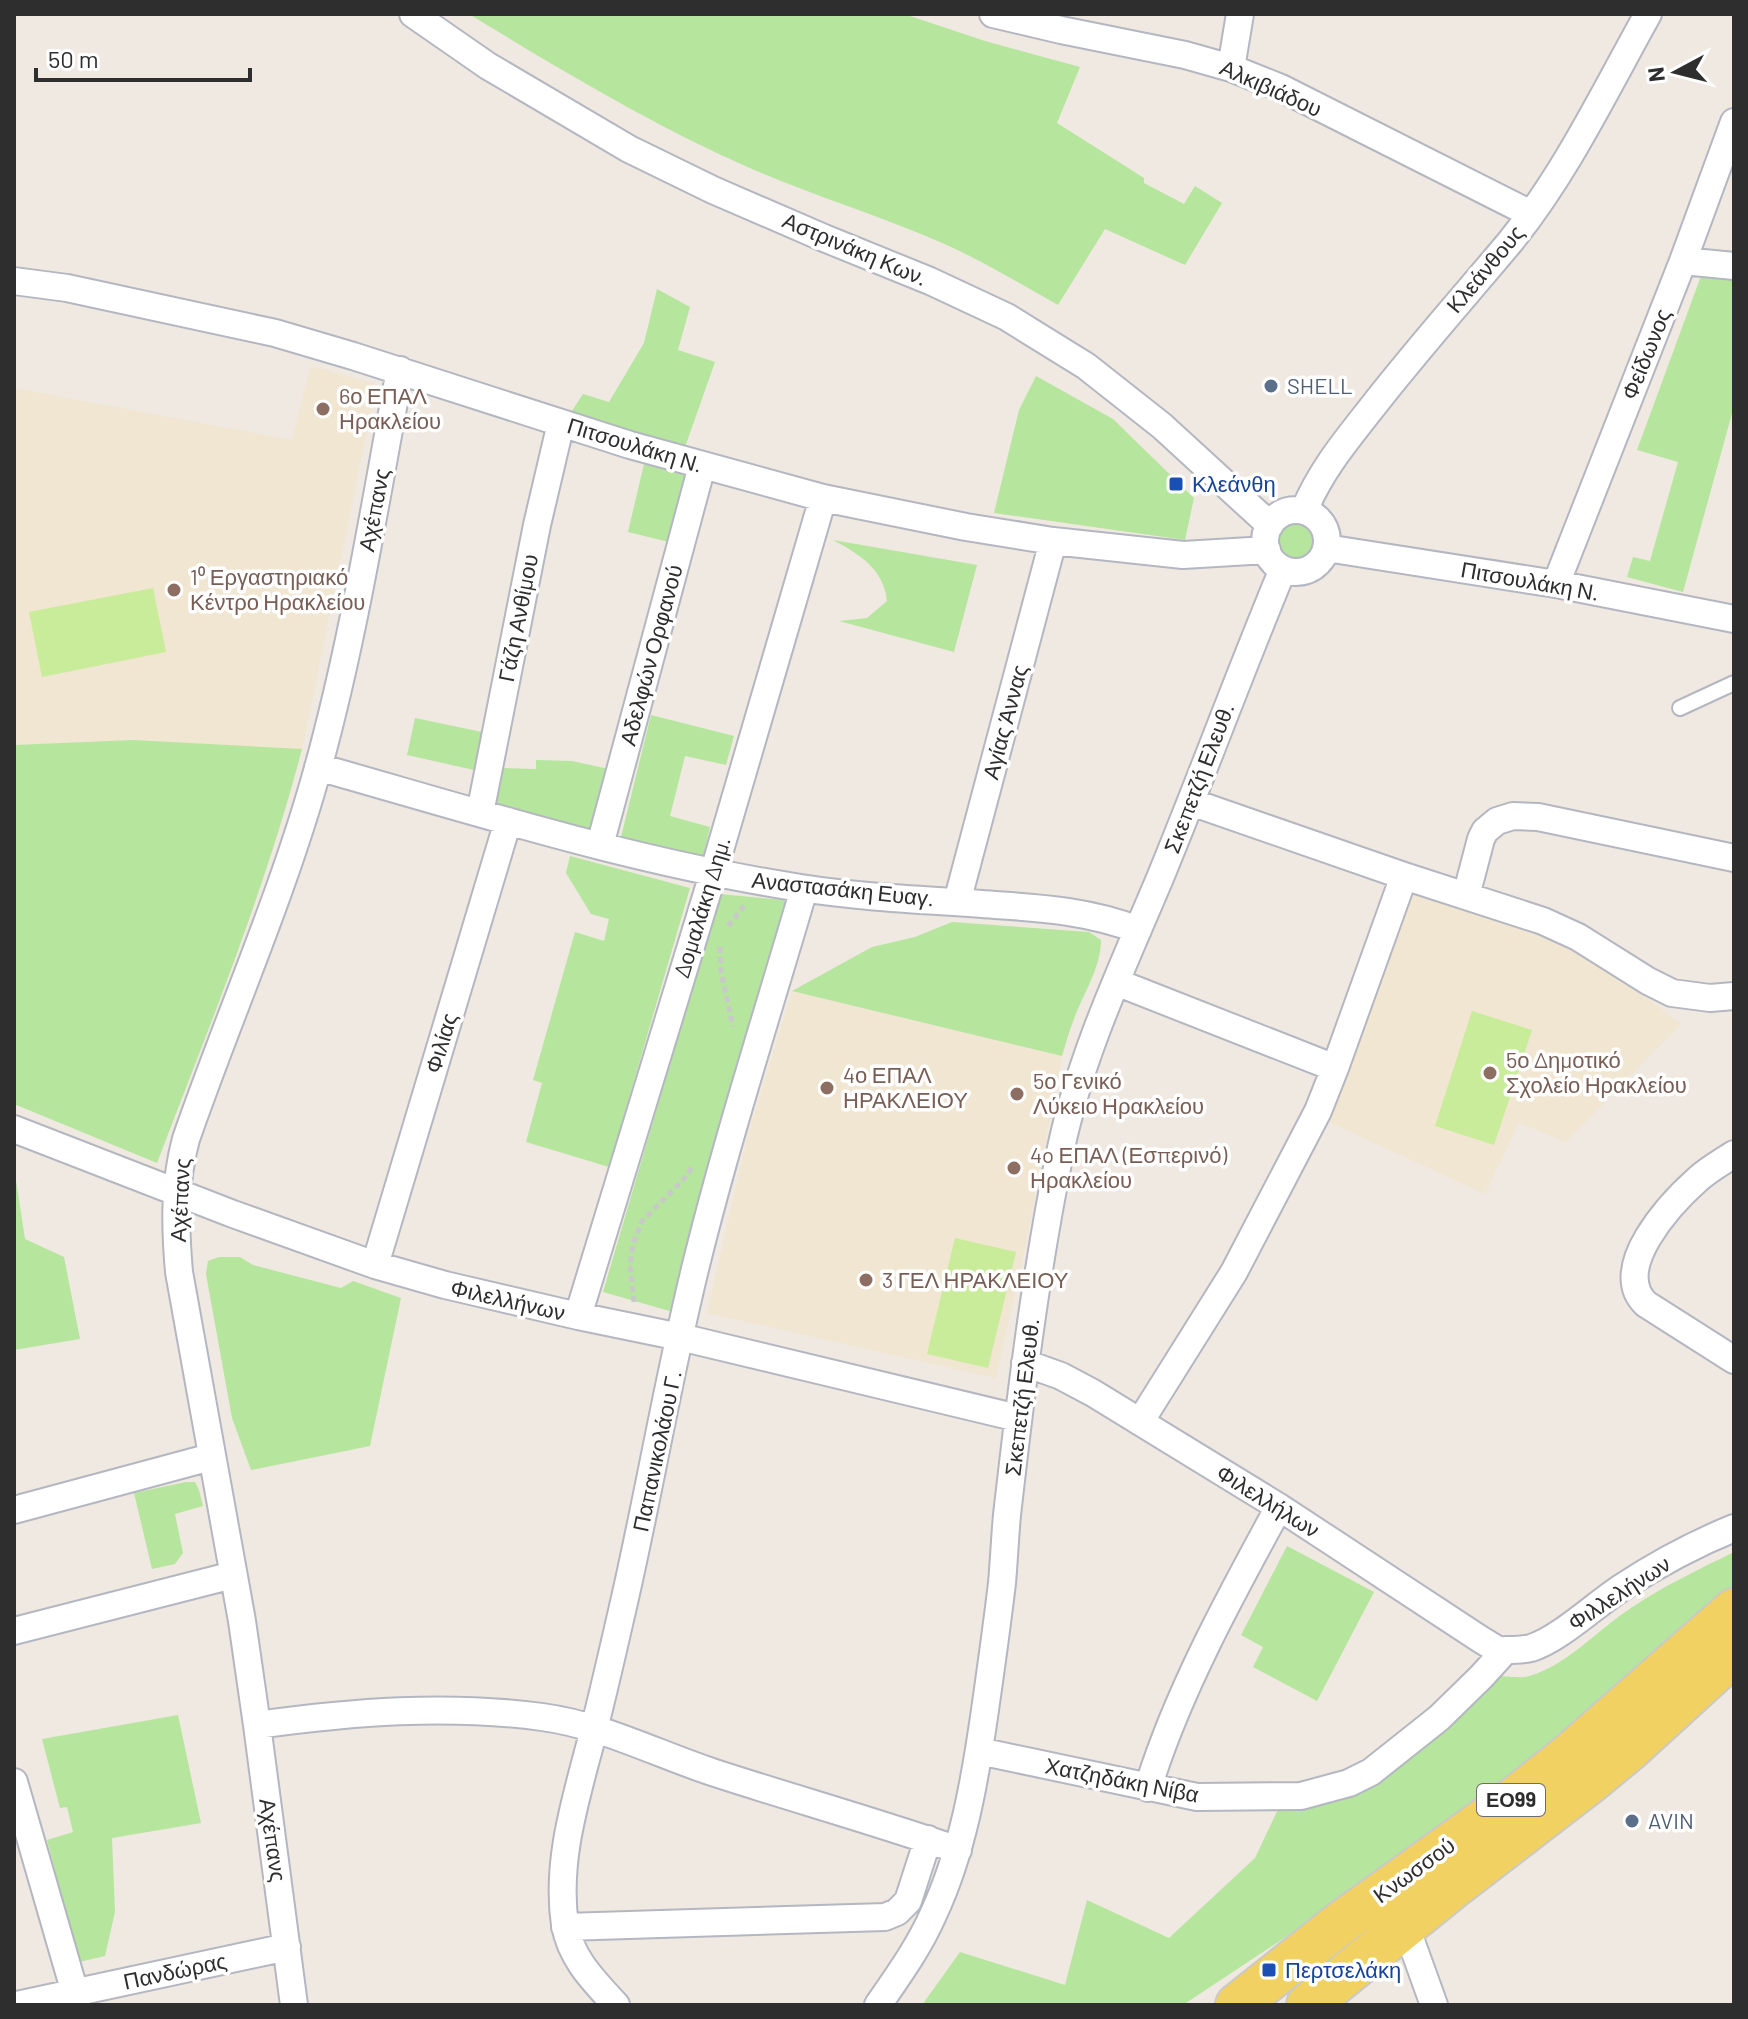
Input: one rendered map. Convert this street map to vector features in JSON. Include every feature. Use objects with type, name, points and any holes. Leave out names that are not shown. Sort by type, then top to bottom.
[{"type":"main road","name":"Κνωσσού","points":[[1276,1974],[1342,1922],[1519,1795],[1734,1610]]},
{"type":"main road","name":"Κνωσσού","points":[[1308,2005],[1590,1782],[1734,1654]]},
{"type":"main road","points":[[1214,2005],[1276,1974]]},
{"type":"main road","name":"ΕΟ99","points":[[1237,2005],[1276,1974]]},
{"type":"street","name":"Αστρινάκη Κων.","points":[[413,14],[488,66],[629,149],[713,190],[930,281],[1007,317],[1086,366],[1162,426],[1273,548]]},
{"type":"street","name":"Αλκιβιάδου","points":[[993,14],[1185,55],[1231,68],[1281,88],[1531,214]]},
{"type":"street","points":[[1231,68],[1240,14]]},
{"type":"street","name":"Κλεάνθους","points":[[1304,511],[1314,487],[1330,462],[1531,214],[1586,126],[1648,14]]},
{"type":"street","name":"Φείδωνος","points":[[1556,584],[1734,122]]},
{"type":"street","points":[[1683,261],[1734,266]]},
{"type":"street","name":"Πιτσουλάκη Ν.","points":[[14,281],[79,290],[253,328],[400,370],[630,445],[823,498],[1053,541],[1183,555],[1273,548]]},
{"type":"street","name":"Αχέπανς","points":[[294,2005],[257,1725],[179,1272],[176,1192],[186,1139],[250,970],[318,767],[366,550],[400,370]]},
{"type":"street","name":"Γάζη Ανθίμου","points":[[480,813],[537,525],[561,423]]},
{"type":"street","name":"Αδελφών Ορφανού","points":[[600,845],[702,466]]},
{"type":"street","name":"Δομαλάκη Δημ.","points":[[578,1316],[713,874],[823,498]]},
{"type":"street","points":[[1304,511],[1316,517],[1324,527],[1326,548],[1321,560],[1310,569],[1295,572],[1273,548],[1276,518],[1285,512],[1304,511]]},
{"type":"street","name":"Αγίας Άννας","points":[[957,902],[1053,541]]},
{"type":"street","name":"Σκεπετζή Ελευθ.","points":[[878,2005],[928,1927],[945,1889],[975,1778],[998,1617],[1025,1363],[1068,1118],[1093,1041],[1228,703],[1273,548]]},
{"type":"street","name":"Πιτσουλάκη Ν.","points":[[1326,548],[1556,584],[1734,619]]},
{"type":"street","name":"Αναστασάκη Ευαγ.","points":[[318,767],[508,821],[713,874],[804,889],[1066,911],[1118,922],[1138,930]]},
{"type":"street","points":[[1191,802],[1559,927],[1672,993],[1699,998],[1734,996]]},
{"type":"street","points":[[1466,896],[1485,831],[1497,821],[1513,816],[1554,820],[1734,858]]},
{"type":"street","name":"Φιλίας","points":[[375,1265],[508,821]]},
{"type":"street","points":[[1140,1422],[1234,1272],[1318,1111],[1404,876]]},
{"type":"street","name":"Παπανικολάου Γ.","points":[[616,2005],[585,1971],[571,1946],[565,1927],[563,1871],[566,1847],[642,1525],[697,1260],[719,1175],[804,889]]},
{"type":"street","points":[[1116,982],[1335,1068]]},
{"type":"street","name":"Φιλελλήνων","points":[[14,1129],[375,1265],[445,1285],[680,1337],[1018,1418]]},
{"type":"street","points":[[1734,1154],[1698,1179],[1670,1207],[1644,1247],[1634,1278],[1637,1293],[1646,1304],[1734,1360]]},
{"type":"street","name":"Φιλελλήλων","points":[[1025,1363],[1061,1376],[1093,1393],[1279,1507],[1503,1653]]},
{"type":"street","points":[[14,1510],[211,1457]]},
{"type":"street","points":[[1148,1788],[1186,1690],[1231,1596],[1279,1507]]},
{"type":"street","name":"Φιλλελήνων","points":[[1503,1653],[1540,1644],[1622,1586],[1684,1550],[1734,1528]]},
{"type":"street","points":[[14,1631],[233,1575]]},
{"type":"street","name":"Χατζηδάκη Νίβα","points":[[979,1751],[1197,1797],[1301,1796],[1349,1783],[1371,1772],[1462,1696],[1503,1653]]},
{"type":"street","points":[[257,1725],[385,1711],[445,1710],[543,1717],[594,1729],[715,1773],[958,1850]]},
{"type":"street","points":[[14,1782],[75,1993]]},
{"type":"street","points":[[565,1927],[885,1917],[897,1912],[908,1901],[928,1839]]},
{"type":"street","points":[[1390,1887],[1434,2005]]},
{"type":"street","name":"Πανδώρας","points":[[17,2005],[287,1947]]},
{"type":"lane","points":[[1680,708],[1734,683]]},
{"type":"path","points":[[724,934],[763,881]]},
{"type":"path","points":[[720,945],[721,972],[735,1035]]},
{"type":"path","points":[[629,1326],[634,1309],[630,1265],[633,1244],[642,1221],[683,1180],[699,1157]]},
{"type":"shaded area","name":"1⁰ Εργαστηριακό Κέντρο Ηρακλείου","points":[[311,366],[376,384],[302,750],[133,740],[14,745],[14,388],[292,440]]},
{"type":"shaded area","name":"5ο Δημοτικό Σχολείο Ηρακλείου","points":[[1412,891],[1578,944],[1681,1024],[1566,1142],[1519,1123],[1485,1194],[1329,1122]]},
{"type":"shaded area","points":[[792,991],[1062,1056],[996,1378],[707,1313],[747,1138]]},
{"type":"green space","points":[[469,14],[904,14],[985,41],[1080,67],[1057,123],[1144,178],[1144,183],[1184,204],[1195,186],[1222,203],[1185,265],[1105,229],[1058,305],[940,242],[775,179],[679,135]]},
{"type":"green space","points":[[1701,276],[1734,280],[1734,406],[1683,592],[1627,577],[1633,557],[1650,561],[1678,462],[1637,450]]},
{"type":"green space","points":[[657,289],[690,307],[678,350],[715,362],[685,447],[570,414],[583,394],[609,402],[644,343]]},
{"type":"green space","points":[[1036,376],[1113,419],[1194,498],[1185,540],[994,513],[1019,410]]},
{"type":"green space","points":[[644,464],[689,476],[673,543],[628,532]]},
{"type":"green space","points":[[1297,521],[1311,527],[1317,541],[1311,555],[1297,561],[1283,555],[1277,541],[1283,527]]},
{"type":"green space","points":[[833,540],[977,565],[954,652],[839,621],[867,618],[887,601],[881,580],[869,564]]},
{"type":"green space","points":[[153,588],[166,652],[42,677],[29,612]]},
{"type":"green space","points":[[651,715],[734,736],[726,765],[685,756],[670,816],[710,827],[703,858],[621,837]]},
{"type":"green space","points":[[415,718],[482,732],[474,770],[407,755]]},
{"type":"green space","points":[[133,740],[302,749],[254,907],[157,1163],[14,1104],[14,745]]},
{"type":"green space","points":[[536,760],[572,761],[609,769],[592,830],[493,805],[500,768],[536,769]]},
{"type":"green space","points":[[570,856],[690,888],[609,1167],[526,1142],[542,1083],[533,1080],[575,932],[604,941],[609,919],[591,914],[566,873]]},
{"type":"green space","points":[[720,894],[784,900],[793,909],[673,1312],[603,1292]]},
{"type":"green space","points":[[952,922],[1089,932],[1101,940],[1095,971],[1062,1056],[792,991],[872,947],[915,937]]},
{"type":"green space","points":[[1472,1011],[1532,1030],[1494,1145],[1435,1126]]},
{"type":"green space","points":[[14,1167],[25,1239],[64,1257],[80,1339],[14,1350]]},
{"type":"green space","points":[[955,1238],[1016,1252],[988,1368],[927,1354]]},
{"type":"green space","points":[[219,1257],[240,1257],[253,1265],[341,1288],[353,1281],[401,1298],[370,1446],[251,1470],[232,1418],[206,1274],[208,1261]]},
{"type":"green space","points":[[195,1482],[203,1506],[175,1514],[183,1553],[175,1564],[152,1569],[134,1493]]},
{"type":"green space","points":[[1287,1546],[1374,1592],[1317,1701],[1253,1667],[1263,1647],[1241,1635]]},
{"type":"green space","points":[[1734,1552],[1734,1597],[1538,1760],[1325,1911],[1183,2005],[922,2005],[960,1952],[1065,1985],[1087,1900],[1169,1938],[1255,1858],[1281,1803],[1340,1801],[1367,1790],[1499,1676],[1525,1677],[1556,1664],[1643,1600]]},
{"type":"green space","points":[[178,1715],[201,1823],[112,1838],[115,1912],[105,1956],[79,1962],[47,1840],[73,1832],[67,1807],[60,1808],[42,1739]]},
{"type":"place","name":"SHELL","points":[[1271,386]]},
{"type":"place","name":"6ο ΕΠΑΛ Ηρακλείου","points":[[323,409]]},
{"type":"place","name":"Κλεάνθη","points":[[1176,484]]},
{"type":"place","name":"1⁰ Εργαστηριακό Κέντρο Ηρακλείου","points":[[174,590]]},
{"type":"place","name":"5ο Δημοτικό Σχολείο Ηρακλείου","points":[[1490,1073]]},
{"type":"place","name":"4ο ΕΠΑΛ ΗΡΑΚΛΕΙΟΥ","points":[[827,1088]]},
{"type":"place","name":"5ο Γενικό Λύκειο Ηρακλείου","points":[[1017,1094]]},
{"type":"place","name":"4o ΕΠΑΛ (Εσπερινό) Ηρακλείου","points":[[1014,1168]]},
{"type":"place","name":"3 ΓΕΛ ΗΡΑΚΛΕΙΟΥ","points":[[866,1280]]},
{"type":"place","name":"AVIN","points":[[1632,1821]]},
{"type":"place","name":"Περτσελάκη","points":[[1269,1970]]}]
